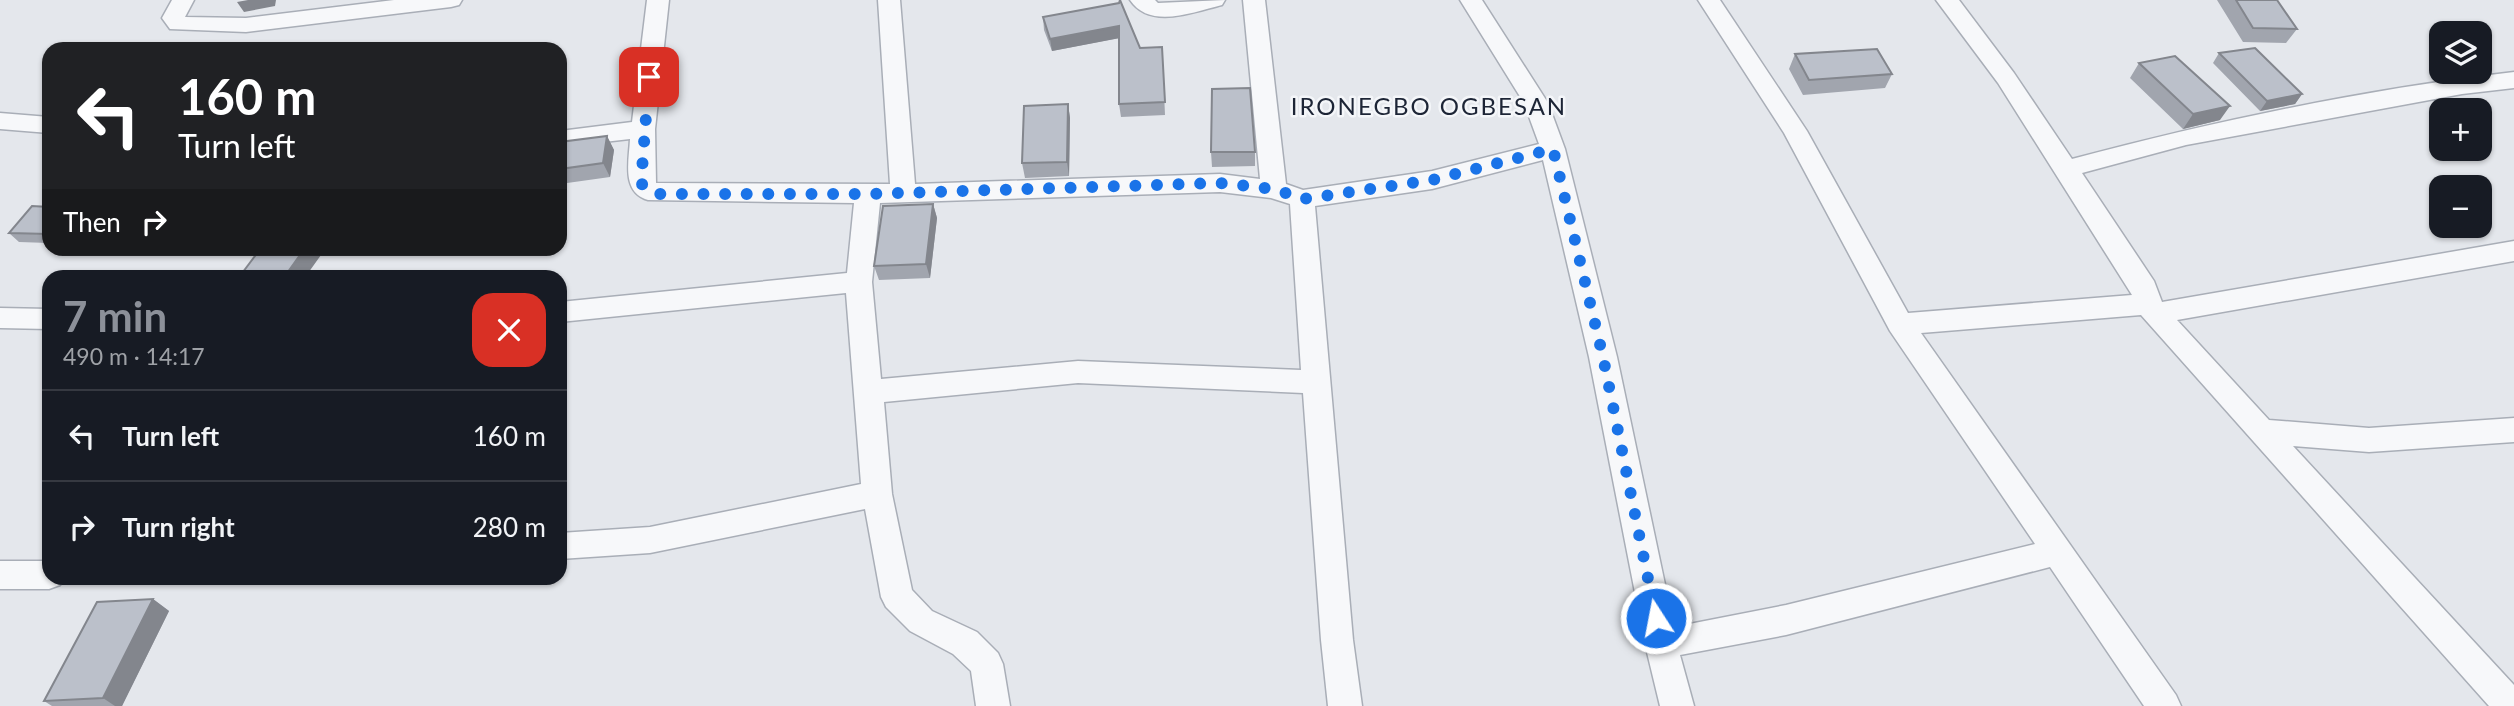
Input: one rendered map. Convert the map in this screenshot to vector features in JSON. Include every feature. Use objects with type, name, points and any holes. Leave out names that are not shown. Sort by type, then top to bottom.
[{"type":"street","points":[[183,0],[173,18],[178,24],[246,25],[451,0]]},
{"type":"street","points":[[658,0],[643,129],[641,183],[648,191],[660,194],[868,194],[1220,183],[1274,189],[1303,199],[1432,180],[1553,149]]},
{"type":"street","points":[[889,0],[904,192]]},
{"type":"street","points":[[1141,0],[1153,10],[1174,9],[1214,0]]},
{"type":"street","points":[[1254,0],[1274,189]]},
{"type":"street","points":[[1471,0],[1536,103],[1553,149],[1603,357],[1661,644],[1677,706]]},
{"type":"street","points":[[1709,0],[1795,131],[1900,324],[2164,706]]},
{"type":"street","points":[[1947,0],[2006,78],[2144,288],[2152,309],[2511,706]]},
{"type":"street","points":[[2065,169],[2186,137],[2462,86],[2514,80]]},
{"type":"street","points":[[0,121],[42,124]]},
{"type":"street","points":[[567,138],[643,129]]},
{"type":"street","points":[[868,194],[859,282],[877,494],[897,597],[921,621],[965,643],[986,664],[993,706]]},
{"type":"street","points":[[1303,199],[1337,640],[1345,706]]},
{"type":"street","points":[[1900,324],[2152,309],[2514,251]]},
{"type":"street","points":[[567,311],[859,282]]},
{"type":"street","points":[[0,318],[42,319]]},
{"type":"street","points":[[868,392],[1078,372],[1318,382]]},
{"type":"street","points":[[2260,431],[2369,440],[2514,430]]},
{"type":"street","points":[[567,546],[650,540],[877,494]]},
{"type":"street","points":[[1661,644],[1799,617],[2057,552]]},
{"type":"street","points":[[0,575],[42,575]]},
{"type":"building","points":[[1120,0],[1140,48],[1162,47],[1165,102],[1119,104],[1119,26],[1050,39],[1043,17],[1119,3]]},
{"type":"building","points":[[2236,0],[2277,0],[2297,29],[2253,28]]},
{"type":"building","points":[[2255,48],[2302,94],[2267,101],[2219,53]]},
{"type":"building","points":[[1877,49],[1892,74],[1809,80],[1795,54]]},
{"type":"building","points":[[2175,56],[2230,106],[2193,114],[2139,63]]},
{"type":"building","points":[[1250,88],[1255,152],[1211,152],[1212,89]]},
{"type":"building","points":[[1068,104],[1067,162],[1022,163],[1024,106]]},
{"type":"building","points":[[607,136],[603,163],[567,168],[567,141]]},
{"type":"building","points":[[933,204],[926,264],[874,266],[883,206]]},
{"type":"building","points":[[32,206],[42,207],[42,234],[9,233]]},
{"type":"building","points":[[255,256],[299,256],[289,270],[244,270]]},
{"type":"building","points":[[153,599],[103,698],[44,701],[97,602]]},
{"type":"district","name":"IRONEGBO OGBESAN","points":[[1429,107]]},
{"type":"route","points":[[649,77],[641,183],[648,191],[660,194],[868,194],[1220,183],[1274,189],[1303,199],[1432,180],[1553,149],[1603,357],[1656,618]]}]
